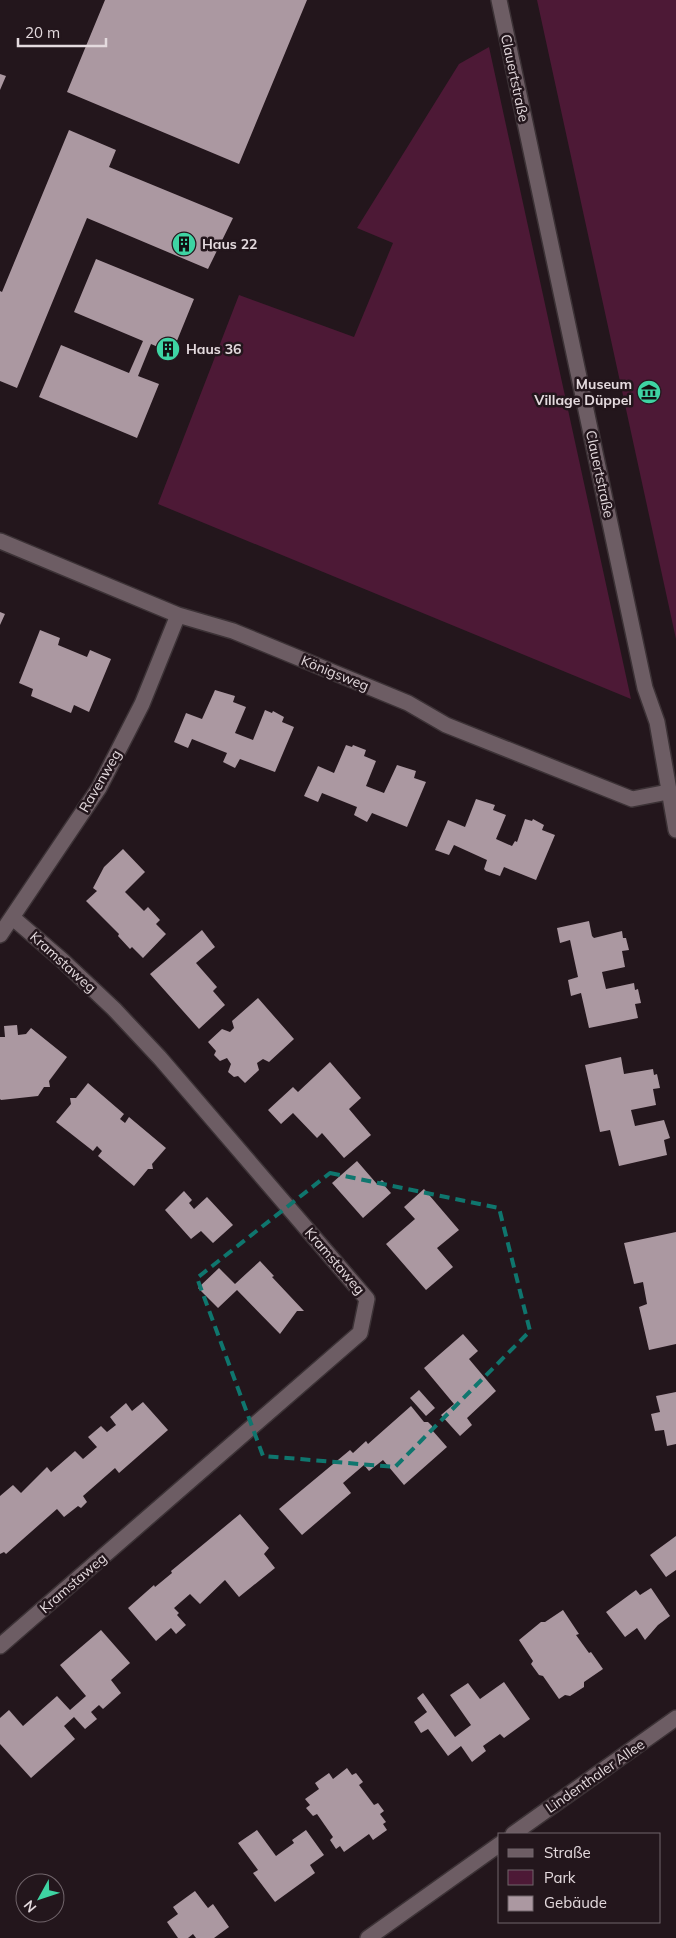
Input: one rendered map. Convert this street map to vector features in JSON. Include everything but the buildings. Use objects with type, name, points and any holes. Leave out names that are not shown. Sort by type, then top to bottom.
[{"type":"street","name":"Clauertstraße","points":[[499,0],[643,678],[657,722],[676,830]]},
{"type":"street","name":"Königsweg","points":[[0,541],[178,615],[233,631],[408,703],[446,725],[632,799],[668,792]]},
{"type":"street","name":"Ravenweg","points":[[0,935],[99,788],[142,704],[178,615]]},
{"type":"street","points":[[668,792],[676,766]]},
{"type":"street","name":"Kramstaweg","points":[[0,1646],[360,1333],[367,1300],[134,1030],[69,966],[13,918]]},
{"type":"street","name":"Lindenthaler Allee","points":[[514,1833],[676,1718]]},
{"type":"street","points":[[368,1938],[498,1845]]},
{"type":"highlighted area","points":[[330,1173],[499,1208],[530,1331],[395,1467],[263,1456],[197,1278]]},
{"type":"green space","name":"Museum Village Düppel","points":[[537,0],[676,0],[676,639]]},
{"type":"green space","points":[[489,47],[631,699],[158,504],[239,295],[354,337],[393,243],[357,228],[459,64]]},
{"type":"place","name":"Haus 22","points":[[184,244]]},
{"type":"place","name":"Haus 36","points":[[168,349]]},
{"type":"place","name":"Museum Village Düppel","points":[[649,392]]}]
